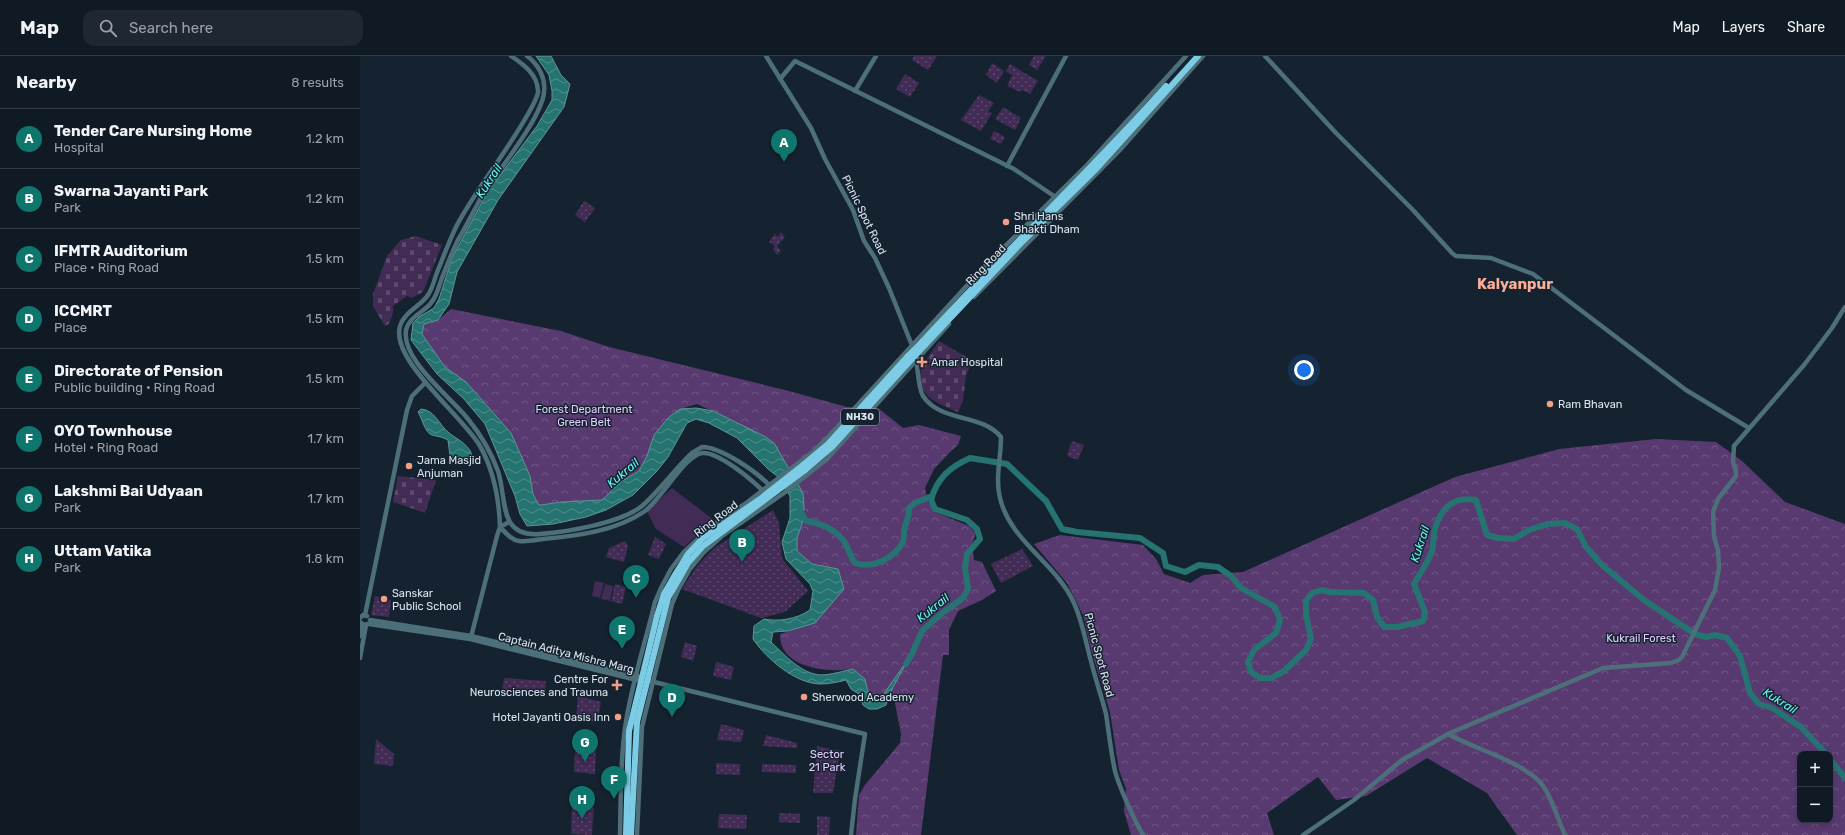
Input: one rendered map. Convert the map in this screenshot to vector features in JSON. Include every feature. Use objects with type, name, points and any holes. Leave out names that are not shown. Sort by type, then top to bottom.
[{"type":"highway","name":"Ring Road","points":[[923,344],[1020,238],[1114,144],[1193,56]]},
{"type":"highway","name":"Ring Road","points":[[804,468],[1023,241],[1123,140],[1198,56]]},
{"type":"highway","name":"NH30","points":[[761,501],[804,468]]},
{"type":"highway","name":"Ring Road","points":[[626,835],[629,731],[657,616],[664,594],[680,566],[702,539],[761,501]]},
{"type":"highway","name":"Ring Road","points":[[631,835],[637,722],[668,598],[688,563],[703,546],[761,501]]},
{"type":"street","points":[[471,637],[488,564],[500,527],[496,487],[492,473],[480,446],[471,432],[425,383],[403,352],[399,337],[400,324],[405,316],[429,294],[457,226],[533,105],[539,91],[536,81],[530,71],[511,56]]},
{"type":"street","points":[[527,56],[539,69],[544,84],[544,93],[541,106],[532,122],[482,196],[451,253],[432,302],[411,321],[406,328],[406,338],[410,350],[418,364],[468,418],[487,446],[499,475],[509,522],[517,530],[531,535],[561,532],[629,514],[641,506],[692,453],[702,447],[725,454],[769,484],[779,496]]},
{"type":"street","name":"Picnic Spot Road","points":[[766,56],[810,128],[853,210],[864,241],[875,258],[889,288],[913,345],[922,395],[932,405],[957,416],[989,426],[1001,437],[999,497],[1004,510],[1025,542],[1051,568],[1064,585],[1080,618],[1105,712],[1116,773],[1138,826],[1144,835]]},
{"type":"street","points":[[855,91],[876,56]]},
{"type":"street","points":[[1007,166],[1066,56]]},
{"type":"street","points":[[804,468],[827,459],[841,444],[916,361],[923,344],[983,268],[1098,153],[1186,56]]},
{"type":"street","points":[[637,835],[642,727],[672,604],[690,569],[703,553],[722,536],[784,493],[831,434],[913,345],[923,344],[959,312],[1119,151],[1203,56]]},
{"type":"street","points":[[1265,56],[1336,133],[1412,208],[1452,253],[1456,256],[1491,258],[1533,274],[1686,390],[1749,428]]},
{"type":"street","points":[[780,79],[795,62],[1007,166],[1054,196]]},
{"type":"street","points":[[1303,835],[1354,800],[1402,760],[1448,734],[1603,668],[1679,660],[1682,657],[1715,590],[1719,568],[1718,550],[1713,530],[1713,512],[1718,499],[1736,476],[1733,462],[1734,446],[1804,365],[1832,328],[1845,307]]},
{"type":"street","points":[[360,658],[365,615],[408,410],[412,396],[425,383]]},
{"type":"street","points":[[500,527],[520,542],[583,535],[602,530],[634,518],[646,511],[685,465],[698,454],[704,453],[713,455],[727,463],[762,490],[771,502]]},
{"type":"street","name":"Ring Road","points":[[620,835],[625,728],[655,602],[662,586],[671,569],[683,553],[704,533],[769,484],[804,468]]},
{"type":"street","points":[[500,527],[509,522]]},
{"type":"street","points":[[360,618],[365,615]]},
{"type":"street","points":[[360,636],[365,623]]},
{"type":"street","name":"Captain Aditya Mishra Marg","points":[[365,623],[471,637],[865,734],[851,835]]},
{"type":"street","points":[[1448,734],[1512,764],[1538,781],[1548,796],[1565,835]]},
{"type":"green space","points":[[914,56],[937,56],[928,70],[912,60]]},
{"type":"green space","points":[[1034,56],[1046,56],[1037,70],[1029,65]]},
{"type":"green space","points":[[992,63],[1004,71],[997,83],[986,75]]},
{"type":"green space","points":[[1010,64],[1038,81],[1030,94],[1022,90],[1020,92],[1007,86],[1012,75],[1006,71]]},
{"type":"green space","points":[[905,74],[919,83],[910,97],[896,89]]},
{"type":"green space","points":[[979,95],[994,103],[988,111],[992,113],[981,131],[961,120]]},
{"type":"green space","points":[[1003,107],[1021,118],[1015,130],[995,119]]},
{"type":"green space","points":[[994,131],[1005,137],[1001,144],[990,139]]},
{"type":"green space","points":[[584,201],[595,208],[585,222],[575,215]]},
{"type":"green space","points":[[781,232],[785,237],[777,246],[781,251],[777,255],[773,249],[775,246],[769,242],[775,234],[778,237]]},
{"type":"green space","points":[[416,236],[442,245],[423,292],[412,298],[407,296],[393,306],[393,313],[389,324],[385,326],[373,306],[373,294],[387,256],[401,240]]},
{"type":"green space","name":"Forest Department Green Belt","points":[[451,309],[561,331],[609,347],[785,390],[847,407],[878,408],[903,428],[919,425],[961,436],[958,445],[934,469],[925,488],[928,502],[935,512],[969,526],[976,533],[972,544],[974,560],[982,562],[996,591],[982,600],[958,611],[949,630],[949,655],[943,655],[921,835],[856,835],[859,795],[865,785],[900,743],[901,734],[893,693],[878,698],[868,697],[868,689],[853,669],[830,670],[806,666],[787,654],[782,645],[780,634],[815,623],[838,569],[812,564],[797,551],[797,538],[802,524],[803,493],[774,443],[764,436],[697,404],[680,409],[668,418],[654,435],[647,456],[639,471],[622,481],[602,500],[538,504],[533,494],[530,476],[511,433],[466,382],[445,367],[422,334],[424,324],[438,320]]},
{"type":"green space","points":[[939,341],[973,361],[966,375],[963,401],[958,412],[932,399],[922,389],[920,382],[920,374],[923,365]]},
{"type":"green space","name":"Kukrail Forest","points":[[1656,439],[1716,442],[1742,461],[1785,502],[1845,524],[1845,835],[1517,835],[1487,793],[1427,758],[1366,796],[1336,800],[1318,777],[1267,813],[1274,835],[1131,835],[1124,811],[1126,789],[1119,770],[1110,712],[1092,653],[1083,615],[1067,583],[1034,544],[1060,535],[1143,545],[1156,559],[1164,574],[1190,583],[1203,575],[1243,572],[1455,477],[1559,449]]},
{"type":"green space","points":[[1072,441],[1084,445],[1078,460],[1067,456]]},
{"type":"green space","points":[[398,476],[436,480],[425,513],[393,502]]},
{"type":"green space","points":[[672,488],[714,520],[684,547],[656,529],[647,511]]},
{"type":"green space","points":[[773,510],[779,523],[782,558],[808,591],[785,612],[761,618],[682,589],[697,566],[714,548]]},
{"type":"green space","points":[[655,537],[666,544],[659,559],[648,555]]},
{"type":"green space","points":[[625,541],[628,546],[624,562],[606,557],[609,548]]},
{"type":"green space","points":[[1022,549],[1033,566],[1001,583],[991,564]]},
{"type":"green space","points":[[595,581],[604,583],[600,598],[592,596]]},
{"type":"green space","points":[[605,584],[613,586],[610,601],[601,599]]},
{"type":"green space","points":[[615,584],[626,587],[622,604],[611,601]]},
{"type":"green space","points":[[375,596],[391,600],[389,617],[371,615]]},
{"type":"green space","points":[[685,642],[697,646],[693,661],[681,657]]},
{"type":"green space","points":[[716,662],[734,667],[731,680],[713,676]]},
{"type":"green space","points":[[504,678],[546,681],[545,694],[502,691]]},
{"type":"green space","points":[[578,696],[601,702],[597,722],[576,721]]},
{"type":"green space","points":[[721,724],[744,730],[741,742],[717,740]]},
{"type":"green space","points":[[766,735],[797,743],[797,748],[763,746]]},
{"type":"green space","points":[[376,739],[394,754],[393,766],[374,764]]},
{"type":"green space","name":"Sector 21 Park","points":[[817,746],[840,751],[833,793],[813,793]]},
{"type":"green space","points":[[575,750],[596,751],[595,774],[574,772]]},
{"type":"green space","points":[[716,763],[740,764],[740,775],[716,774]]},
{"type":"green space","points":[[762,764],[796,765],[796,773],[762,772]]},
{"type":"green space","points":[[572,803],[594,804],[592,835],[571,834]]},
{"type":"green space","points":[[779,813],[800,814],[800,823],[779,822]]},
{"type":"green space","points":[[719,814],[747,815],[746,829],[718,828]]},
{"type":"green space","points":[[817,816],[830,817],[829,835],[817,835]]},
{"type":"water","points":[[536,56],[551,56],[561,75],[570,84],[564,107],[498,200],[457,272],[449,304],[438,320],[424,324],[422,334],[445,367],[466,382],[511,433],[530,476],[533,494],[538,504],[541,505],[561,502],[602,500],[622,481],[639,471],[647,456],[654,435],[668,418],[680,409],[696,408],[713,411],[764,436],[774,443],[803,493],[804,508],[802,524],[797,538],[797,551],[812,564],[838,569],[844,589],[815,623],[788,631],[773,632],[771,642],[800,668],[814,674],[829,674],[853,669],[865,679],[869,697],[878,698],[883,695],[909,658],[893,687],[886,705],[877,709],[869,709],[863,705],[859,694],[851,689],[846,680],[821,684],[801,680],[791,675],[773,662],[753,639],[754,626],[764,619],[788,619],[799,616],[810,610],[813,591],[810,584],[786,559],[782,542],[790,518],[790,496],[777,476],[737,438],[709,423],[696,419],[687,423],[668,457],[657,471],[633,495],[606,510],[586,517],[553,524],[527,526],[520,514],[515,496],[485,424],[464,399],[437,374],[411,340],[413,323],[419,317],[434,308],[439,299],[452,258],[488,191],[537,126],[552,100],[549,75]]},
{"type":"water","points":[[421,409],[430,412],[449,433],[469,449],[472,457],[471,462],[468,463],[463,460],[457,460],[450,456],[448,440],[432,435],[427,431],[418,412]]},
{"type":"waterway","name":"Kukrail","points":[[906,664],[922,631],[941,614],[963,598],[968,589],[965,568],[967,554],[980,539],[977,529],[967,520],[935,509],[931,500],[937,485],[945,474],[956,465],[970,458],[1007,464],[1046,501],[1062,529],[1077,532],[1140,538],[1163,553],[1166,566],[1185,572],[1199,565],[1218,567],[1231,576],[1241,588],[1275,607],[1280,620],[1276,633],[1254,650],[1248,662],[1251,672],[1260,678],[1271,678],[1284,671],[1306,650],[1311,639],[1306,614],[1306,601],[1312,593],[1322,590],[1330,592],[1364,593],[1373,600],[1377,617],[1384,627],[1397,627],[1423,621],[1425,612],[1414,584],[1432,551],[1434,532],[1441,515],[1449,505],[1468,499],[1476,500],[1487,535],[1498,538],[1514,539],[1529,530],[1547,524],[1565,523],[1577,529],[1586,547],[1603,566],[1644,600],[1695,634],[1706,637],[1715,635],[1727,638],[1740,656],[1750,693],[1759,704],[1772,708],[1801,727],[1823,751]]},
{"type":"waterway","points":[[800,510],[806,521],[817,523],[835,532],[845,542],[855,563],[869,564],[883,561],[899,548],[904,540],[904,528],[908,518],[909,508],[915,503],[932,496]]},
{"type":"waterway","name":"Kukrail","points":[[1833,763],[1845,778]]},
{"type":"place","name":"Tender Care Nursing Home","points":[[784,162]]},
{"type":"place","name":"Shri Hans Bhakti Dham","points":[[1006,222]]},
{"type":"place","name":"Amar Hospital","points":[[922,362]]},
{"type":"place","name":"Ram Bhavan","points":[[1550,404]]},
{"type":"place","name":"Jama Masjid Anjuman","points":[[409,466]]},
{"type":"place","name":"Swarna Jayanti Park","points":[[742,562]]},
{"type":"place","name":"IFMTR Auditorium","points":[[636,598]]},
{"type":"place","name":"Sanskar Public School","points":[[384,599]]},
{"type":"place","name":"Directorate of Pension","points":[[622,649]]},
{"type":"place","name":"Centre For Neurosciences and Trauma","points":[[617,685]]},
{"type":"place","name":"Sherwood Academy","points":[[804,697]]},
{"type":"place","name":"Hotel Jayanti Oasis Inn","points":[[618,717]]},
{"type":"place","name":"ICCMRT","points":[[672,717]]},
{"type":"place","name":"Lakshmi Bai Udyaan","points":[[585,762]]},
{"type":"place","name":"OYO Townhouse","points":[[614,799]]},
{"type":"place","name":"Uttam Vatika","points":[[582,819]]},
{"type":"district","name":"Kalyanpur","points":[[1515,284]]}]
